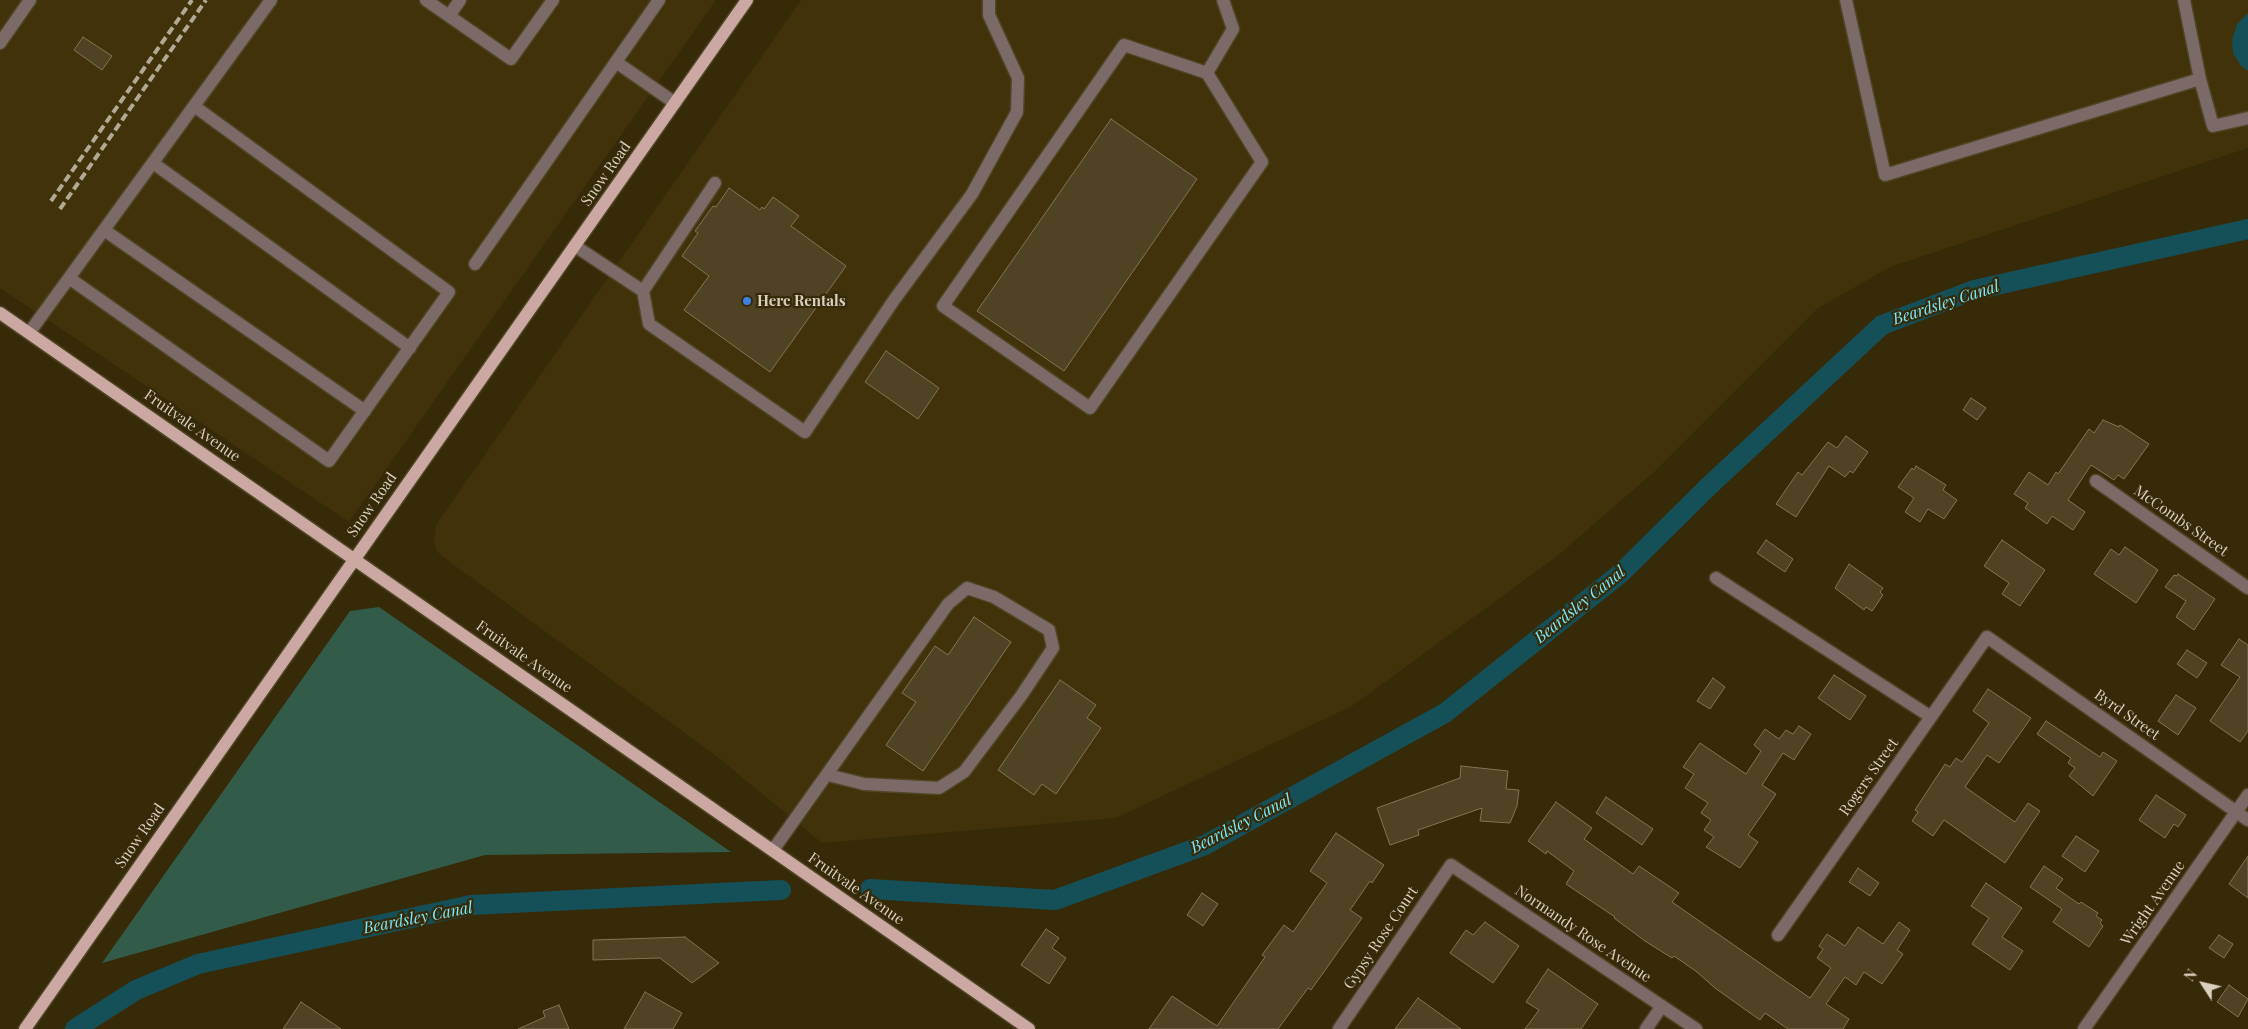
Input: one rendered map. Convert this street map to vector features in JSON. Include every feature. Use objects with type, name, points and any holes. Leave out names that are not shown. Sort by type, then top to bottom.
[{"type":"main road","name":"Snow Road","points":[[25,1029],[747,0]]},
{"type":"main road","name":"Fruitvale Avenue","points":[[0,313],[1029,1029]]},
{"type":"street","points":[[0,43],[30,0]]},
{"type":"street","points":[[29,333],[271,0]]},
{"type":"street","points":[[426,0],[511,59],[553,0]]},
{"type":"street","points":[[449,16],[460,0]]},
{"type":"street","points":[[475,264],[659,0]]},
{"type":"street","points":[[715,183],[643,291],[649,324],[804,432],[894,300],[972,194],[1017,112],[1018,78],[988,15],[989,0]]},
{"type":"street","points":[[1206,73],[1233,29],[1223,0]]},
{"type":"street","points":[[1846,0],[1886,175],[2200,79]]},
{"type":"street","points":[[2184,0],[2200,79],[2213,126],[2248,118]]},
{"type":"street","points":[[1124,45],[1206,73],[1262,162],[1090,408],[943,306],[1124,45]]},
{"type":"street","points":[[616,62],[675,103]]},
{"type":"street","points":[[69,278],[329,461],[449,292],[194,106]]},
{"type":"street","points":[[153,163],[410,348]]},
{"type":"street","points":[[104,230],[365,411]]},
{"type":"street","points":[[575,246],[643,291]]},
{"type":"street","name":"McCombs Street","points":[[2096,481],[2248,588]]},
{"type":"street","points":[[1716,578],[1931,717]]},
{"type":"street","points":[[773,850],[948,604],[968,588],[994,597],[1049,630],[1053,648],[1022,696],[964,772],[939,788],[864,784],[828,775]]},
{"type":"street","name":"Rogers Street","points":[[1778,935],[1987,637]]},
{"type":"street","name":"Byrd Street","points":[[1987,637],[2248,820]]},
{"type":"street","name":"Wright Avenue","points":[[2084,1029],[2248,796]]},
{"type":"street","name":"Normandy Rose Avenue","points":[[1451,865],[1696,1029]]},
{"type":"street","name":"Gypsy Rose Court","points":[[1339,1029],[1451,865]]},
{"type":"street","points":[[1646,1029],[1662,1006]]},
{"type":"shaded area","points":[[0,0],[716,0],[349,522],[0,288]]},
{"type":"shaded area","points":[[801,0],[2248,0],[2248,148],[1890,267],[1817,309],[1654,472],[1556,557],[1352,706],[1116,818],[822,843],[715,755],[443,557],[437,551],[434,543],[436,525]]},
{"type":"green space","points":[[379,607],[731,852],[485,855],[102,963],[350,611]]},
{"type":"water","points":[[2248,13],[2248,71],[2241,66],[2233,53],[2232,40],[2237,24]]},
{"type":"building","points":[[83,37],[112,56],[102,70],[74,50]]},
{"type":"building","points":[[1111,119],[1197,179],[1064,371],[977,311]]},
{"type":"building","points":[[729,188],[760,210],[762,207],[764,209],[773,197],[799,216],[791,226],[846,266],[770,372],[684,310],[709,276],[682,256],[698,233],[695,231],[713,206],[716,207]]},
{"type":"building","points":[[886,351],[939,388],[918,419],[865,382]]},
{"type":"building","points":[[1971,398],[1986,408],[1977,420],[1963,410]]},
{"type":"building","points":[[2103,420],[2119,427],[2120,425],[2149,444],[2124,479],[2118,475],[2114,480],[2091,465],[2068,500],[2085,512],[2073,530],[2052,516],[2047,524],[2025,508],[2028,503],[2014,494],[2029,472],[2048,485],[2056,472],[2058,474],[2089,429],[2094,433]]},
{"type":"building","points":[[1846,436],[1868,452],[1853,473],[1850,471],[1845,477],[1829,466],[1796,517],[1776,504],[1798,472],[1802,475],[1828,442],[1837,448]]},
{"type":"building","points":[[1916,466],[1946,485],[1943,490],[1957,500],[1944,519],[1928,509],[1920,522],[1905,512],[1914,498],[1898,487],[1912,468],[1914,470]]},
{"type":"building","points":[[1766,540],[1793,559],[1785,572],[1757,553]]},
{"type":"building","points":[[2002,540],[2045,570],[2020,606],[2002,594],[2009,583],[1984,566]]},
{"type":"building","points":[[2125,547],[2158,570],[2136,603],[2094,574],[2111,549],[2119,555]]},
{"type":"building","points":[[1849,564],[1883,588],[1880,592],[1883,595],[1872,611],[1866,607],[1864,610],[1835,588]]},
{"type":"building","points":[[2178,574],[2215,599],[2194,630],[2176,617],[2186,601],[2165,587],[2174,575],[2177,576]]},
{"type":"building","points":[[974,617],[1011,642],[923,771],[886,745],[916,702],[902,693],[935,646],[948,655]]},
{"type":"building","points":[[2239,639],[2248,645],[2248,731],[2240,742],[2210,721],[2240,677],[2221,665]]},
{"type":"building","points":[[2187,650],[2207,663],[2197,678],[2177,664]]},
{"type":"building","points":[[1834,675],[1866,696],[1850,720],[1818,698]]},
{"type":"building","points":[[1713,678],[1725,687],[1710,709],[1697,701]]},
{"type":"building","points":[[1060,680],[1096,705],[1087,718],[1101,728],[1056,794],[1042,784],[1034,795],[998,770]]},
{"type":"building","points":[[1988,689],[2031,718],[1999,763],[1987,755],[1965,787],[2015,822],[2028,803],[2040,811],[2005,863],[1944,820],[1933,836],[1912,821],[1918,812],[1915,810],[1945,764],[1950,767],[1956,758],[1962,762],[1989,723],[1973,711]]},
{"type":"building","points":[[2176,695],[2196,708],[2178,735],[2158,721]]},
{"type":"building","points":[[2046,721],[2100,757],[2103,752],[2117,761],[2093,796],[2069,776],[2075,768],[2068,763],[2071,758],[2037,734]]},
{"type":"building","points":[[1799,726],[1811,734],[1794,760],[1783,753],[1762,785],[1776,794],[1748,835],[1758,842],[1740,868],[1706,847],[1714,837],[1704,830],[1711,820],[1701,813],[1708,803],[1685,788],[1694,774],[1683,767],[1700,743],[1746,774],[1761,751],[1754,745],[1765,729],[1779,739],[1786,730],[1793,734]]},
{"type":"building","points":[[1461,766],[1508,771],[1506,789],[1519,790],[1517,806],[1510,823],[1480,821],[1482,808],[1418,830],[1419,835],[1390,845],[1377,808],[1460,778]]},
{"type":"building","points":[[2156,795],[2186,815],[2178,827],[2174,824],[2165,838],[2139,820]]},
{"type":"building","points":[[1606,797],[1653,829],[1642,845],[1596,813]]},
{"type":"building","points":[[1556,802],[1592,828],[1584,839],[1633,874],[1639,866],[1679,893],[1672,902],[1810,998],[1831,968],[1817,958],[1823,949],[1819,946],[1827,934],[1845,946],[1858,927],[1883,944],[1899,922],[1910,930],[1897,950],[1903,954],[1882,984],[1864,972],[1856,985],[1845,977],[1826,1004],[1849,1019],[1843,1029],[1788,1029],[1765,1013],[1760,1020],[1715,988],[1697,972],[1674,956],[1672,958],[1645,941],[1615,917],[1566,884],[1574,871],[1547,851],[1546,854],[1528,841]]},
{"type":"building","points":[[1336,833],[1384,865],[1372,883],[1370,881],[1350,910],[1362,918],[1311,990],[1308,988],[1278,1029],[1149,1029],[1172,996],[1217,1026],[1265,957],[1262,955],[1284,925],[1293,932],[1327,883],[1310,871]]},
{"type":"building","points":[[2076,836],[2099,851],[2085,872],[2062,856]]},
{"type":"building","points":[[2248,856],[2248,898],[2229,884]]},
{"type":"building","points":[[2044,866],[2063,879],[2056,888],[2079,904],[2081,902],[2098,913],[2096,916],[2102,920],[2100,923],[2103,926],[2089,947],[2053,922],[2062,909],[2030,887]]},
{"type":"building","points":[[1858,868],[1879,883],[1870,896],[1849,882]]},
{"type":"building","points":[[1986,883],[2022,908],[2002,937],[2023,951],[2010,970],[1972,944],[1989,918],[1971,906]]},
{"type":"building","points":[[1202,893],[1218,904],[1203,926],[1187,915]]},
{"type":"building","points":[[1485,922],[1519,946],[1493,983],[1450,953],[1466,930],[1473,935]]},
{"type":"building","points":[[1046,929],[1059,938],[1052,948],[1066,958],[1049,984],[1021,965]]},
{"type":"building","points":[[2219,935],[2233,944],[2224,958],[2209,948]]},
{"type":"building","points":[[685,937],[719,963],[692,983],[660,958],[593,960],[593,940]]},
{"type":"building","points":[[1548,969],[1598,1004],[1581,1029],[1525,1029],[1539,1010],[1526,1002]]},
{"type":"building","points":[[2229,985],[2248,999],[2238,1017],[2217,1002]]},
{"type":"building","points":[[645,992],[682,1013],[673,1029],[624,1029]]},
{"type":"building","points":[[1418,998],[1461,1029],[1395,1029]]},
{"type":"building","points":[[301,1002],[341,1029],[283,1029]]},
{"type":"building","points":[[559,1005],[569,1029],[518,1029],[545,1017],[543,1011]]},
{"type":"waterway","name":"Beardsley Canal","points":[[870,889],[1055,900],[1205,845],[1445,713],[1621,573],[1710,485],[1882,325],[1974,290],[2248,229]]},
{"type":"waterway","name":"Beardsley Canal","points":[[75,1029],[136,990],[198,964],[471,905],[781,890]]},
{"type":"railway","points":[[51,201],[192,0]]},
{"type":"railway","points":[[60,209],[206,0]]},
{"type":"place","name":"Herc Rentals","points":[[747,301]]}]
